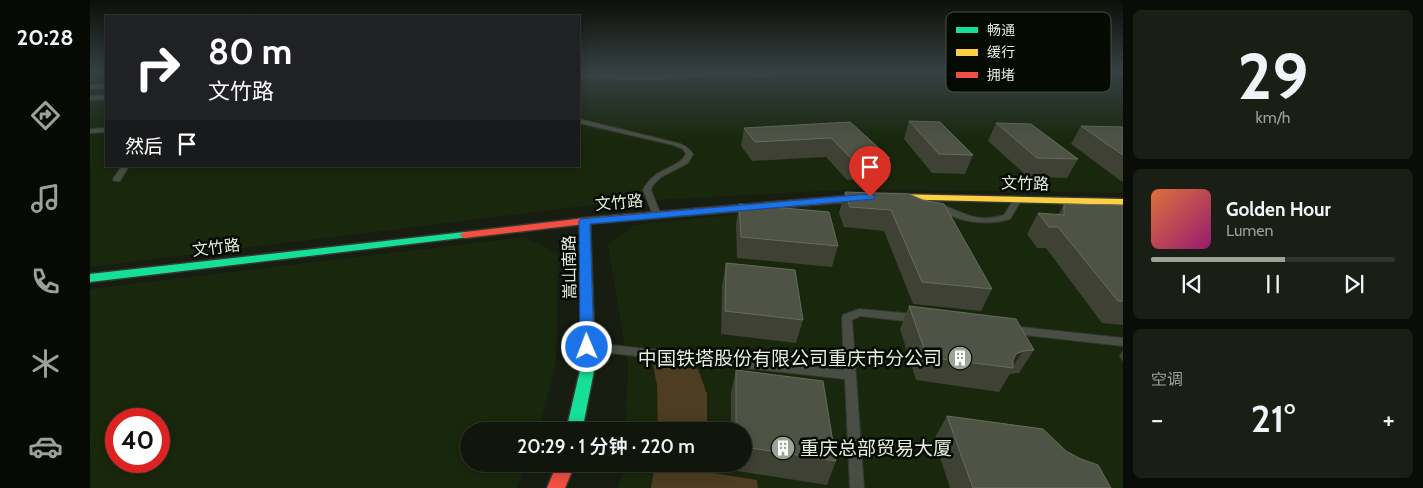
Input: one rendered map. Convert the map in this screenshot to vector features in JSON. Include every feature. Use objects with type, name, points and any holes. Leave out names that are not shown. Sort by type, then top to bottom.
[{"type":"street","name":"文竹路","points":[[90,278],[585,221],[870,197],[1123,202]]},
{"type":"street","name":"嵩山南路","points":[[576,422],[588,366],[585,221]]},
{"type":"street","points":[[556,488],[563,472]]},
{"type":"lane","points":[[90,98],[105,97]]},
{"type":"lane","points":[[580,121],[675,144],[685,148],[690,154],[686,162],[660,174],[650,182],[647,190],[657,215]]},
{"type":"lane","points":[[90,127],[105,126]]},
{"type":"lane","points":[[90,131],[105,130]]},
{"type":"lane","points":[[116,179],[125,167]]},
{"type":"lane","points":[[927,198],[950,212],[976,219],[994,220],[1007,217],[1018,200]]},
{"type":"lane","points":[[857,488],[847,318],[858,312],[927,320]]},
{"type":"lane","points":[[1006,329],[1123,342]]},
{"type":"lane","points":[[587,347],[850,375]]},
{"type":"shaded area","points":[[90,95],[105,95],[105,167],[580,167],[580,95],[1123,95],[1123,193],[863,189],[618,202],[90,267]]},
{"type":"shaded area","points":[[873,200],[1123,205],[1123,488],[618,488],[623,472],[752,472],[752,422],[626,422],[628,364],[608,245],[634,225]]},
{"type":"shaded area","points":[[524,237],[558,253],[556,362],[541,422],[460,422],[460,472],[523,472],[516,488],[90,488],[90,289]]},
{"type":"shaded area","points":[[653,365],[698,369],[707,394],[707,422],[658,422],[657,385]]},
{"type":"shaded area","points":[[654,472],[707,472],[757,480],[758,488],[651,488]]},
{"type":"building","points":[[909,121],[940,122],[973,155],[939,154]]},
{"type":"building","points":[[850,122],[890,158],[853,160],[831,138],[755,142],[744,128]]},
{"type":"building","points":[[996,123],[1031,124],[1078,159],[1037,158]]},
{"type":"building","points":[[1081,126],[1123,127],[1123,155]]},
{"type":"building","points":[[845,192],[909,194],[923,200],[944,204],[992,289],[922,282],[891,210],[850,207]]},
{"type":"building","points":[[739,204],[829,212],[838,246],[741,237]]},
{"type":"building","points":[[1064,204],[1123,205],[1123,301],[1118,301],[1058,227],[1049,227],[1038,213],[1064,215]]},
{"type":"building","points":[[726,263],[795,270],[803,320],[725,311]]},
{"type":"building","points":[[909,306],[1016,319],[1034,350],[1016,354],[1013,360],[1013,368],[927,357]]},
{"type":"building","points":[[736,370],[823,381],[836,461],[752,448],[752,422],[736,422]]},
{"type":"building","points":[[947,416],[1043,429],[1066,451],[1098,465],[1111,488],[973,488]]},
{"type":"traffic: fast","points":[[576,422],[588,366],[585,221]]},
{"type":"traffic: fast","points":[[90,278],[465,235]]},
{"type":"traffic: slow","points":[[893,197],[1123,202]]},
{"type":"traffic: jam","points":[[465,235],[585,221],[870,197],[893,197]]},
{"type":"traffic: jam","points":[[556,488],[563,472]]},
{"type":"place","name":"中国铁塔股份有限公司重庆市分公司","points":[[960,358]]},
{"type":"place","name":"重庆总部贸易大厦","points":[[783,448]]},
{"type":"route","points":[[587,347],[585,221],[870,197]]}]
